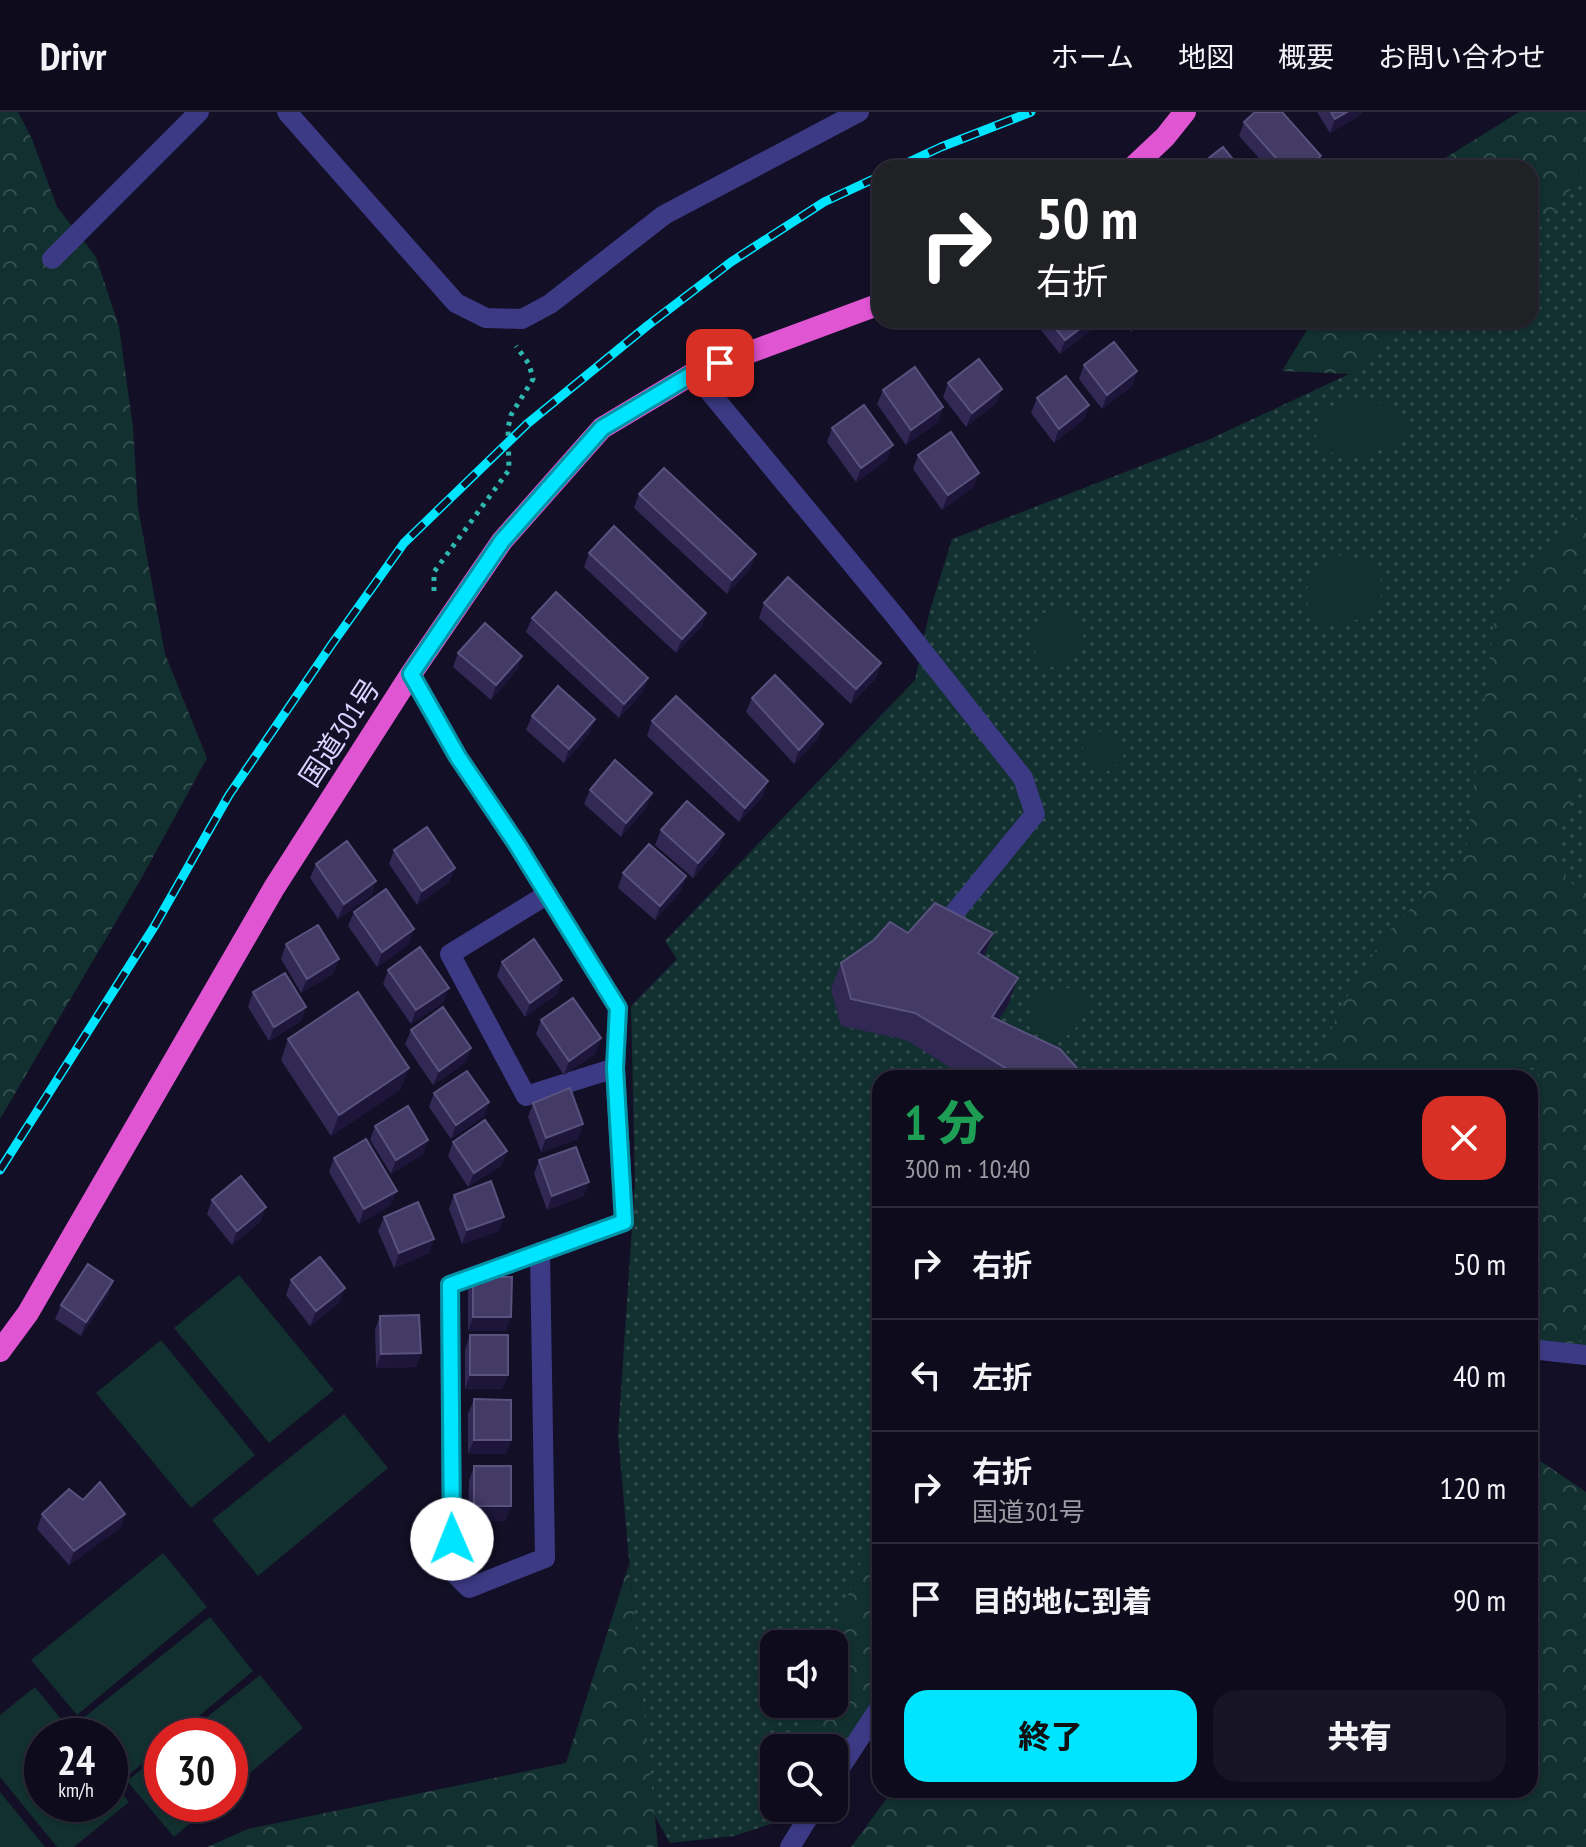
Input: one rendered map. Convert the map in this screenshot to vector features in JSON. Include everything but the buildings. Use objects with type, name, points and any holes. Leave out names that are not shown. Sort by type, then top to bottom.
[{"type":"highway","points":[[1141,160],[1185,112]]},
{"type":"highway","name":"国道301号","points":[[0,1351],[28,1313],[274,888],[411,674],[502,541],[602,428],[694,373],[872,307]]},
{"type":"street","points":[[52,259],[199,112]]},
{"type":"street","points":[[287,112],[456,303],[486,318],[506,319],[522,319],[550,304],[664,215],[859,112]]},
{"type":"street","points":[[694,373],[895,616],[1023,778],[1035,814],[942,928]]},
{"type":"street","points":[[411,674],[458,757],[618,1008],[615,1068],[624,1222],[540,1252],[450,1285],[452,1571],[469,1588],[545,1558],[540,1252]]},
{"type":"street","points":[[548,894],[450,954],[526,1096],[615,1068]]},
{"type":"street","points":[[1538,1350],[1586,1355]]},
{"type":"street","points":[[848,1756],[872,1719]]},
{"type":"street","points":[[790,1847],[805,1822]]},
{"type":"path","points":[[451,617],[435,597],[434,572],[509,470],[508,428],[511,415],[533,379],[529,364],[510,338],[506,319]]},
{"type":"green space","points":[[0,112],[18,112],[32,139],[57,207],[96,257],[119,327],[133,427],[138,508],[165,654],[207,758],[141,879],[0,1119]]},
{"type":"green space","points":[[1519,112],[1586,112],[1586,165],[1559,207],[1538,224],[1538,160],[1442,160]]},
{"type":"green space","points":[[1586,112],[1586,1347],[1538,1342],[1538,1070],[872,1070],[872,1686],[843,1734],[760,1734],[760,1822],[777,1822],[734,1836],[670,1843],[651,1809],[618,1435],[635,1182],[631,1006],[677,959],[665,941],[915,680],[930,610],[952,539],[1208,440],[1349,374],[1338,328],[1538,328],[1538,160]]},
{"type":"green space","points":[[1308,328],[1407,328],[1350,374],[1282,371]]},
{"type":"green space","points":[[1363,397],[1398,409],[1408,430],[1394,447],[1345,459],[1318,446],[1315,430],[1324,408]]},
{"type":"green space","points":[[1586,507],[1586,754],[1557,844],[1565,879],[1586,893],[1586,1338],[1539,1359],[1538,1080],[1542,1066],[1521,1070],[1314,1070],[1342,1005],[1385,935],[1466,852],[1496,605]]},
{"type":"green space","points":[[1341,555],[1368,563],[1384,587],[1372,611],[1354,621],[1327,627],[1309,615],[1306,590],[1325,563]]},
{"type":"green space","points":[[1059,609],[1077,622],[1084,639],[1068,660],[1053,667],[1039,658],[1029,634],[1043,613]]},
{"type":"green space","points":[[1100,731],[1121,737],[1125,752],[1118,764],[1106,772],[1088,767],[1082,755],[1084,740]]},
{"type":"green space","points":[[1068,988],[1087,999],[1076,1028],[1064,1037],[1056,1038],[1034,1032],[1029,1007],[1044,993]]},
{"type":"green space","points":[[239,1275],[334,1390],[269,1443],[174,1328]]},
{"type":"green space","points":[[161,1340],[255,1455],[191,1508],[96,1393]]},
{"type":"green space","points":[[344,1414],[388,1468],[258,1576],[212,1520]]},
{"type":"green space","points":[[1538,1459],[1586,1492],[1586,1847],[851,1847],[887,1798],[1538,1798]]},
{"type":"green space","points":[[872,1534],[872,1733],[848,1761],[848,1734],[795,1732],[800,1718],[848,1718],[848,1630],[834,1630]]},
{"type":"green space","points":[[163,1553],[207,1607],[77,1715],[31,1660]]},
{"type":"green space","points":[[629,1564],[658,1847],[207,1847],[248,1829],[566,1763]]},
{"type":"green space","points":[[210,1617],[253,1671],[197,1718],[144,1718],[144,1762],[128,1776],[128,1718],[83,1718]]},
{"type":"green space","points":[[260,1675],[303,1728],[248,1775],[248,1718],[206,1718]]},
{"type":"green space","points":[[35,1687],[60,1718],[24,1718],[24,1806],[0,1777],[0,1715]]},
{"type":"green space","points":[[144,1767],[144,1801],[128,1782]]},
{"type":"green space","points":[[0,1792],[45,1847],[0,1847]]},
{"type":"green space","points":[[37,1822],[105,1822],[74,1847],[57,1847]]},
{"type":"green space","points":[[161,1822],[192,1822],[174,1837]]},
{"type":"railway","points":[[913,160],[1031,112]]},
{"type":"railway","points":[[0,1170],[154,927],[229,795],[404,543],[527,424],[647,326],[731,262],[824,202],[872,180]]},
{"type":"route","points":[[452,1539],[450,1285],[624,1222],[615,1068],[618,1008],[516,843],[458,757],[411,674],[502,541],[602,428],[694,373],[720,363]]}]
